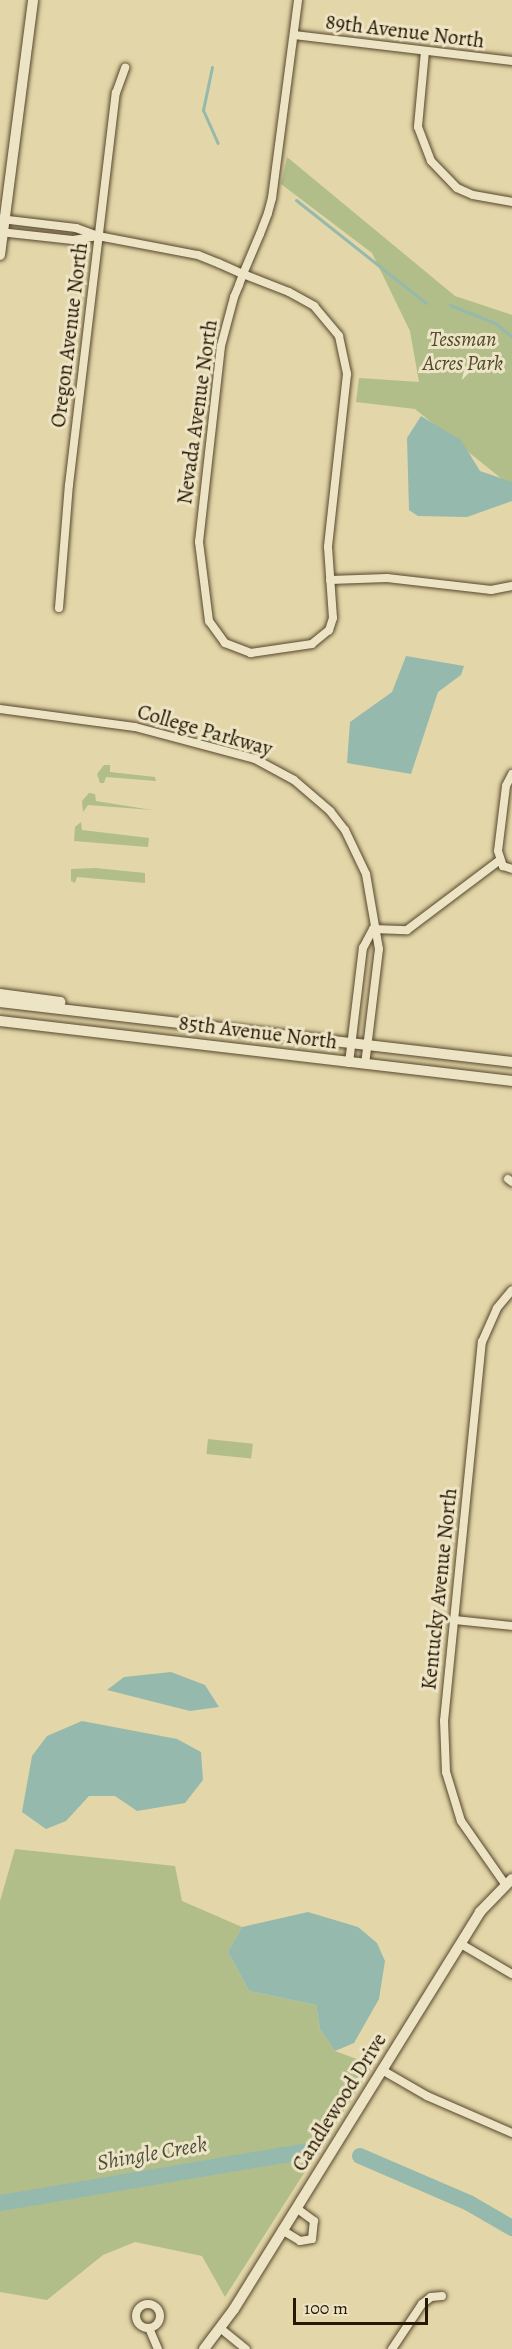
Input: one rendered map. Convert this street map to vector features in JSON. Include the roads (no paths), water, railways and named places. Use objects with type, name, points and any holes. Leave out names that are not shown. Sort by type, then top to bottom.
[{"type":"main road","points":[[0,255],[2,219],[33,0]]},
{"type":"main road","points":[[0,994],[174,1015],[201,1025]]},
{"type":"main road","name":"85th Avenue North","points":[[0,1002],[512,1062]]},
{"type":"main road","name":"85th Avenue North","points":[[0,1021],[512,1081]]},
{"type":"main road","name":"Candlewood Drive","points":[[204,2349],[220,2328],[490,1898],[508,1881]]},
{"type":"street","name":"Nevada Avenue North","points":[[298,0],[273,192],[227,321],[214,394],[199,542],[205,607],[215,633],[237,650],[266,653],[303,648],[322,639],[330,630],[334,607],[330,580]]},
{"type":"street","name":"89th Avenue North","points":[[294,35],[512,61]]},
{"type":"street","points":[[425,51],[418,127],[431,161],[457,188],[473,195],[512,202]]},
{"type":"street","name":"Oregon Avenue North","points":[[59,608],[98,236],[116,93],[125,68]]},
{"type":"street","points":[[2,219],[76,228],[98,236],[180,250],[243,274],[314,306],[333,325],[344,349],[347,374],[328,538],[330,580],[387,578],[492,590],[512,586]]},
{"type":"street","points":[[1,232],[73,240],[98,236]]},
{"type":"street","name":"College Parkway","points":[[0,709],[135,727],[275,768],[314,796],[345,830],[366,873],[373,929],[379,949],[365,1064]]},
{"type":"street","points":[[373,929],[406,930],[500,860],[507,780],[512,774]]},
{"type":"street","points":[[503,812],[512,813]]},
{"type":"street","points":[[500,860],[512,869]]},
{"type":"street","name":"College Parkway","points":[[350,1063],[363,948],[373,929]]},
{"type":"street","name":"Kentucky Avenue North","points":[[508,1881],[461,1821],[446,1772],[444,1720],[482,1342],[492,1316],[512,1290]]},
{"type":"street","points":[[454,1620],[512,1626]]},
{"type":"street","points":[[461,1944],[512,1974]]},
{"type":"street","points":[[382,2070],[427,2096],[512,2133]]},
{"type":"street","points":[[282,2230],[300,2241],[312,2239],[314,2221],[296,2208]]},
{"type":"street","points":[[392,2349],[422,2304],[431,2297],[442,2296]]},
{"type":"street","points":[[149,2328],[158,2349]]},
{"type":"street","points":[[220,2328],[246,2349]]},
{"type":"water","points":[[421,416],[461,440],[480,471],[512,482],[512,501],[467,517],[418,516],[409,510],[407,438]]},
{"type":"water","points":[[406,656],[464,666],[461,675],[438,692],[411,774],[347,763],[350,722],[392,692]]},
{"type":"water","points":[[171,1672],[205,1685],[219,1707],[190,1711],[107,1690],[124,1677]]},
{"type":"water","points":[[82,1721],[177,1739],[201,1752],[203,1780],[185,1803],[137,1811],[115,1796],[89,1796],[66,1821],[46,1829],[22,1812],[32,1756],[47,1736]]},
{"type":"water","points":[[308,1912],[358,1927],[377,1943],[385,1961],[379,1999],[354,2043],[335,2051],[320,2029],[316,2005],[249,1991],[228,1952],[242,1927]]},
{"type":"waterway","points":[[212,67],[203,110],[218,143]]},
{"type":"waterway","points":[[296,200],[426,303]]},
{"type":"waterway","points":[[450,305],[495,323],[512,337]]},
{"type":"waterway","name":"Shingle Creek","points":[[0,2203],[312,2150]]},
{"type":"waterway","name":"Shingle Creek","points":[[360,2156],[469,2203],[512,2228]]},
{"type":"park label","name":"Tessman Acres Park","points":[[463,351]]}]
